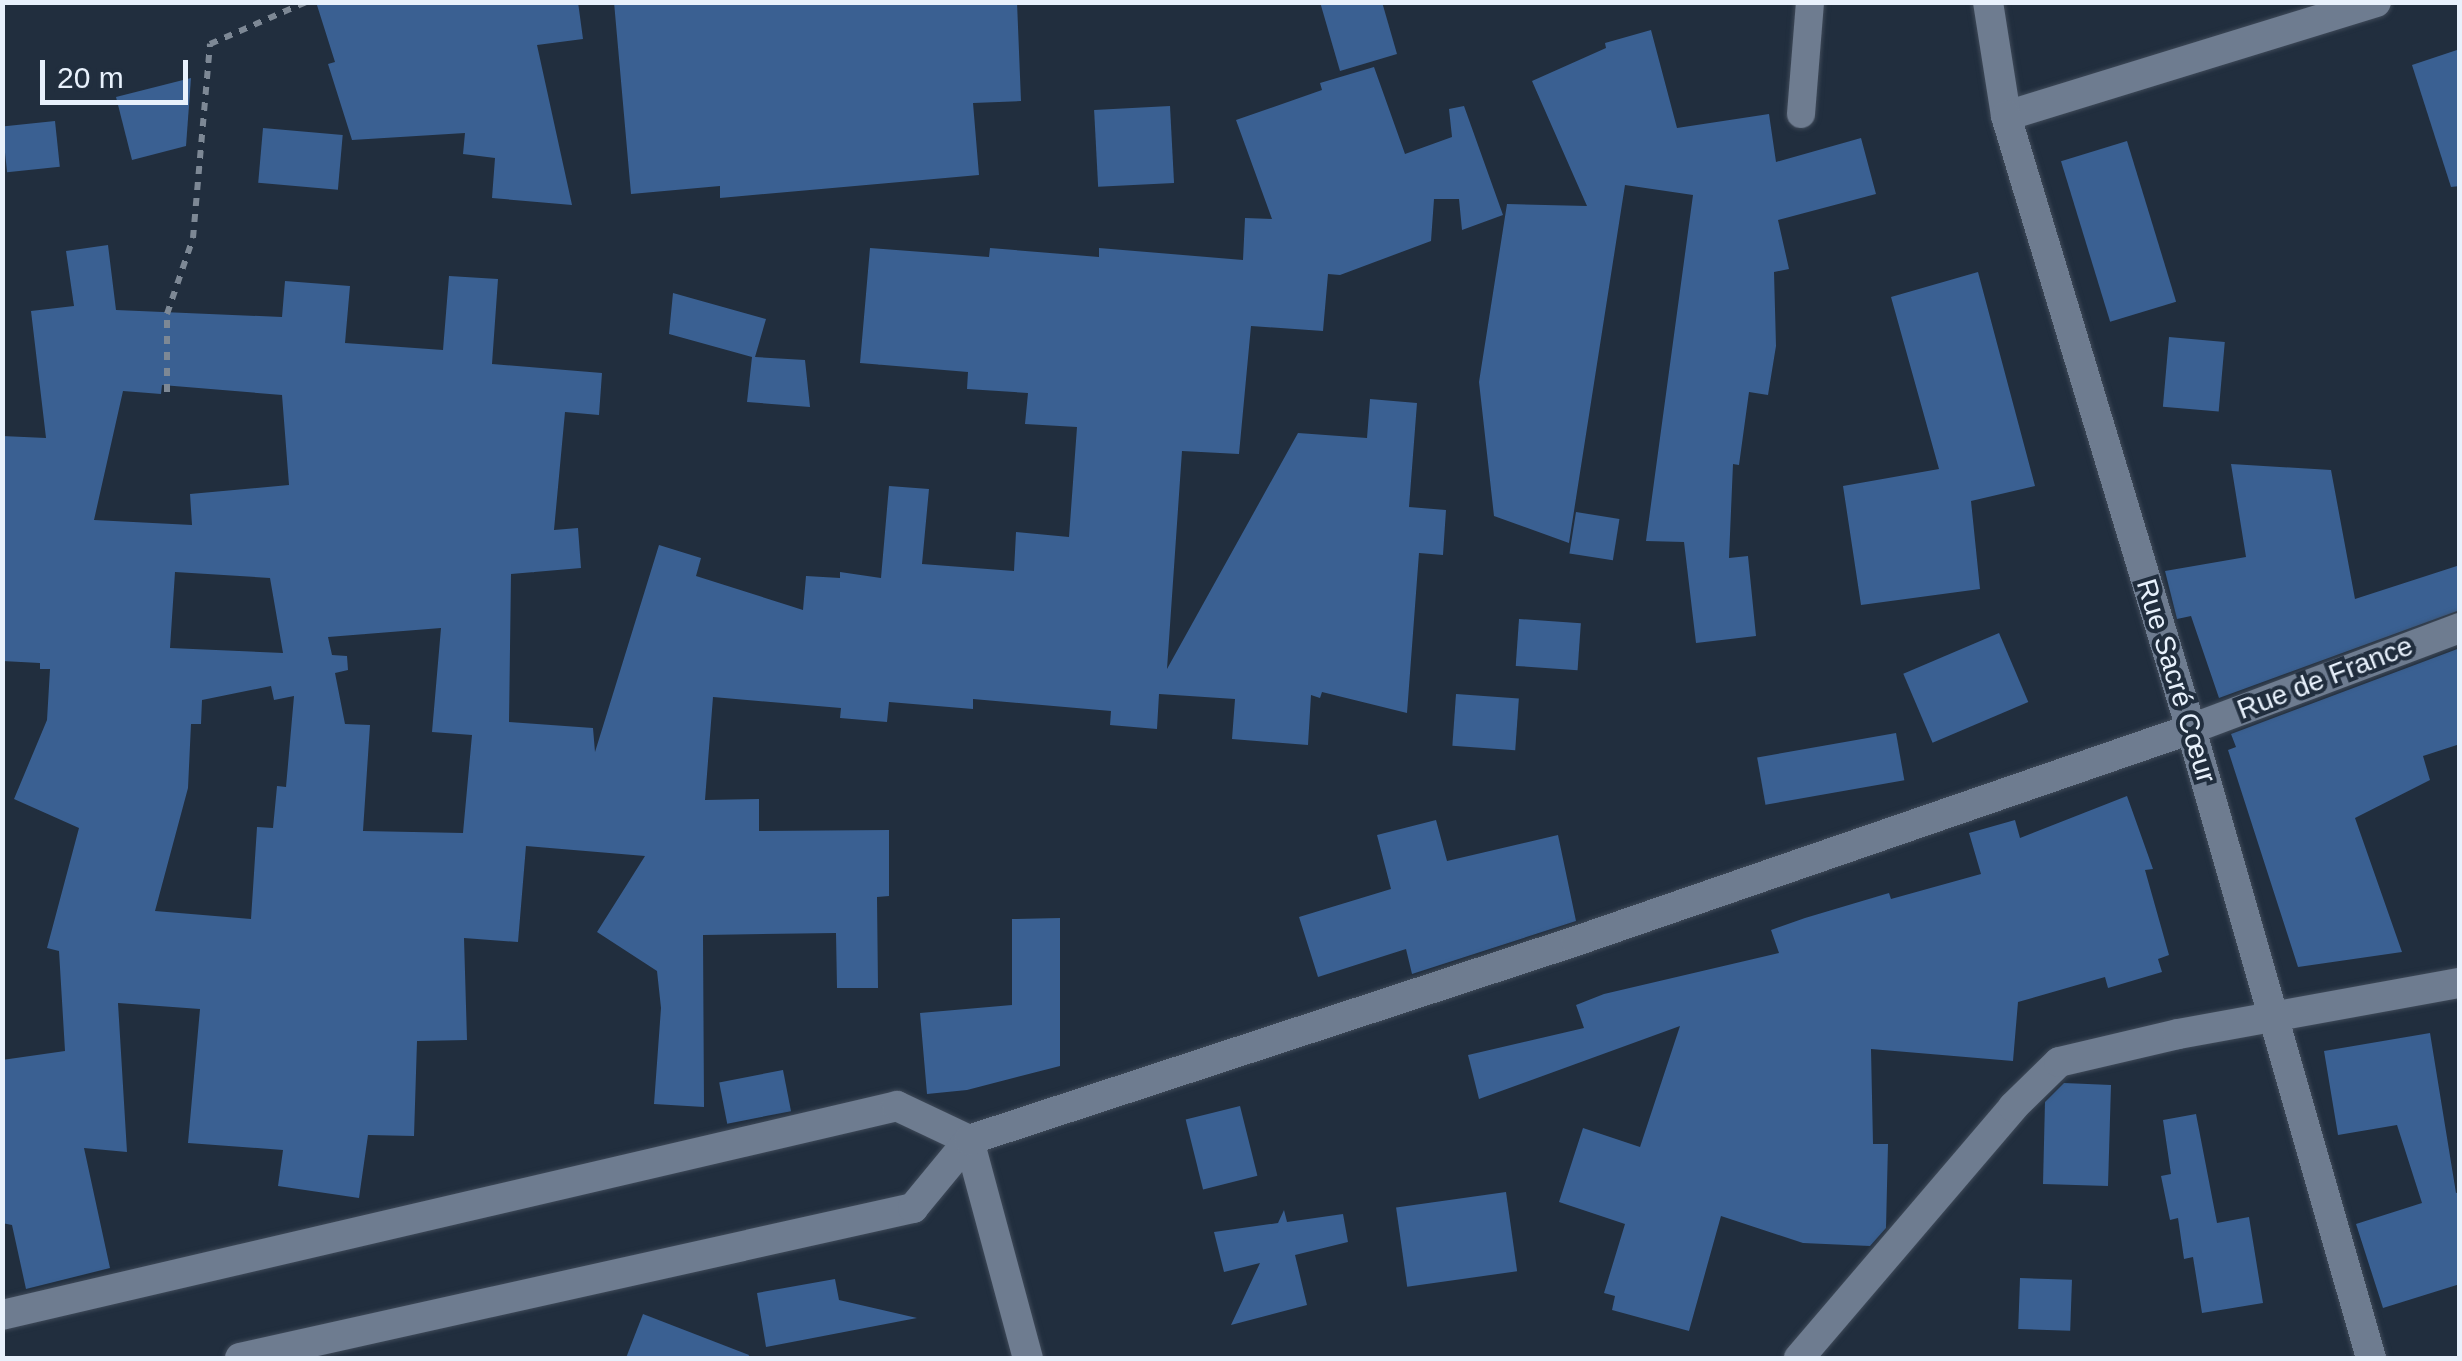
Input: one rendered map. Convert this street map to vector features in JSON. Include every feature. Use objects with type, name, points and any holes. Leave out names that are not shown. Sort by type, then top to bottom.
[{"type":"street","name":"Rue Sacré Cœur","points":[[1988,2],[2006,116],[2191,729],[2371,1358]]},
{"type":"street","points":[[2006,116],[2376,2]]},
{"type":"street","name":"Rue de France","points":[[969,1140],[1576,941],[2191,729],[2460,628]]},
{"type":"street","points":[[1799,1358],[2014,1107],[2058,1062],[2460,982]]},
{"type":"street","points":[[2,1315],[897,1106],[969,1140],[1028,1358]]},
{"type":"street","points":[[240,1358],[913,1208],[969,1140]]},
{"type":"lane","points":[[1801,114],[1810,2]]},
{"type":"path","points":[[168,392],[167,314],[193,238],[210,44],[306,2]]},
{"type":"building","points":[[316,2],[578,2],[583,39],[537,45],[572,205],[492,198],[495,158],[463,154],[465,133],[352,140],[328,64],[335,62]]},
{"type":"building","points":[[614,2],[1017,2],[1021,101],[973,103],[979,175],[720,198],[720,186],[631,194]]},
{"type":"building","points":[[1320,2],[1382,2],[1397,54],[1340,71]]},
{"type":"building","points":[[1651,30],[1677,128],[1769,114],[1776,162],[1861,138],[1876,194],[1778,220],[1789,269],[1774,272],[1776,346],[1768,395],[1749,392],[1739,465],[1733,464],[1729,558],[1748,556],[1756,636],[1696,643],[1684,542],[1646,541],[1693,195],[1625,185],[1569,543],[1494,516],[1479,382],[1507,204],[1587,206],[1532,81],[1606,48],[1605,43]]},
{"type":"building","points":[[2460,49],[2460,186],[2451,187],[2412,65]]},
{"type":"building","points":[[1374,67],[1405,154],[1452,137],[1449,109],[1464,106],[1503,215],[1462,230],[1459,199],[1434,199],[1431,241],[1340,275],[1328,274],[1323,331],[1251,326],[1239,454],[1182,451],[1167,669],[1298,433],[1367,438],[1370,399],[1417,403],[1409,507],[1446,510],[1443,555],[1419,553],[1407,713],[1322,692],[1320,698],[1311,695],[1308,745],[1232,739],[1235,699],[1159,694],[1157,729],[1110,725],[1111,711],[973,699],[973,709],[889,702],[887,722],[840,718],[841,708],[713,697],[705,800],[759,799],[759,831],[889,830],[889,896],[877,897],[878,988],[837,988],[836,933],[703,935],[704,1107],[654,1104],[661,1008],[657,971],[597,932],[645,856],[526,846],[518,942],[464,938],[467,1040],[417,1041],[414,1136],[368,1135],[359,1198],[278,1186],[283,1150],[188,1143],[200,1009],[118,1003],[127,1152],[84,1148],[110,1268],[26,1289],[12,1225],[2,1223],[2,1060],[65,1051],[59,951],[47,948],[79,828],[14,799],[47,720],[50,669],[40,669],[40,663],[2,661],[2,436],[46,438],[31,311],[74,306],[66,251],[108,245],[116,310],[282,317],[285,281],[350,286],[345,343],[443,350],[449,276],[498,279],[492,364],[602,373],[599,415],[565,412],[554,530],[578,528],[581,568],[511,574],[509,722],[593,728],[595,752],[659,545],[701,558],[696,576],[803,610],[806,576],[840,578],[840,572],[881,578],[889,486],[929,489],[922,564],[1014,571],[1016,532],[1069,537],[1077,427],[1025,424],[1028,393],[967,389],[968,372],[860,363],[870,248],[989,257],[990,248],[1099,257],[1099,248],[1243,260],[1245,218],[1272,219],[1236,120],[1322,90],[1320,83]],"holes":[[[162,385],[282,395],[289,485],[190,494],[192,525],[94,520],[123,391],[161,394]],[[175,572],[270,578],[283,653],[170,648]],[[441,628],[432,732],[472,735],[463,833],[363,831],[370,725],[345,724],[335,673],[348,670],[347,656],[332,655],[328,637]],[[271,686],[274,700],[294,696],[286,787],[277,786],[273,828],[257,827],[251,919],[155,911],[188,788],[191,724],[201,724],[202,700]]]},
{"type":"building","points":[[191,78],[186,146],[132,160],[116,97]]},
{"type":"building","points":[[1170,106],[1174,183],[1098,187],[1094,110]]},
{"type":"building","points":[[55,121],[60,167],[7,172],[2,127]]},
{"type":"building","points":[[263,128],[343,135],[338,190],[258,183]]},
{"type":"building","points":[[2127,141],[2176,302],[2110,322],[2061,161]]},
{"type":"building","points":[[1978,272],[2035,486],[1971,501],[1980,589],[1861,605],[1843,486],[1939,469],[1891,297]]},
{"type":"building","points":[[673,293],[766,319],[755,357],[805,360],[810,407],[747,402],[752,357],[669,334]]},
{"type":"building","points":[[2169,337],[2225,342],[2219,412],[2163,407]]},
{"type":"building","points":[[2231,464],[2331,470],[2355,599],[2460,565],[2460,610],[2219,698],[2191,616],[2177,619],[2165,571],[2246,557]]},
{"type":"building","points":[[1576,512],[1619,519],[1613,560],[1569,553]]},
{"type":"building","points":[[1519,619],[1581,623],[1578,670],[1516,666]]},
{"type":"building","points":[[1999,633],[2028,702],[1933,743],[1903,674]]},
{"type":"building","points":[[2460,648],[2460,744],[2423,756],[2430,780],[2355,818],[2402,952],[2298,967],[2228,750],[2236,747],[2231,734]]},
{"type":"building","points":[[1456,694],[1519,698],[1515,750],[1452,746]]},
{"type":"building","points":[[1896,733],[1904,780],[1765,805],[1757,757]]},
{"type":"building","points":[[2127,796],[2153,869],[2145,870],[2169,955],[2158,959],[2162,972],[2108,988],[2105,977],[2018,1002],[2013,1061],[1871,1049],[1873,1144],[1888,1144],[1886,1228],[1870,1246],[1803,1243],[1721,1216],[1689,1331],[1612,1310],[1615,1296],[1604,1293],[1625,1224],[1559,1202],[1583,1128],[1640,1147],[1680,1026],[1479,1099],[1468,1055],[1584,1028],[1576,1005],[1604,994],[1779,953],[1771,930],[1805,918],[1889,893],[1891,899],[1981,874],[1969,833],[2015,820],[2020,838]]},
{"type":"building","points":[[1436,820],[1447,861],[1558,835],[1576,921],[1412,974],[1406,949],[1318,977],[1299,917],[1391,889],[1377,835]]},
{"type":"building","points":[[1060,918],[1060,1066],[967,1090],[927,1094],[920,1013],[1012,1005],[1012,919]]},
{"type":"building","points":[[2430,1033],[2456,1193],[2460,1192],[2460,1284],[2383,1308],[2356,1224],[2422,1203],[2397,1125],[2338,1135],[2324,1051]]},
{"type":"building","points":[[783,1070],[791,1111],[727,1124],[719,1082]]},
{"type":"building","points":[[2064,1083],[2111,1085],[2108,1186],[2043,1184],[2045,1102]]},
{"type":"building","points":[[1240,1106],[1257,1176],[1203,1189],[1186,1120]]},
{"type":"building","points":[[2196,1114],[2217,1223],[2249,1217],[2263,1303],[2202,1313],[2193,1257],[2184,1259],[2178,1218],[2170,1220],[2161,1176],[2171,1174],[2163,1120]]},
{"type":"building","points":[[1506,1192],[1517,1271],[1407,1287],[1396,1207]]},
{"type":"building","points":[[1284,1210],[1287,1222],[1343,1214],[1348,1242],[1295,1255],[1307,1305],[1231,1325],[1260,1263],[1224,1272],[1214,1232],[1278,1223]]},
{"type":"building","points":[[2020,1278],[2072,1280],[2070,1331],[2018,1329]]},
{"type":"building","points":[[835,1279],[839,1300],[917,1318],[766,1347],[757,1293]]},
{"type":"building","points":[[643,1314],[749,1355],[748,1358],[626,1358]]}]
